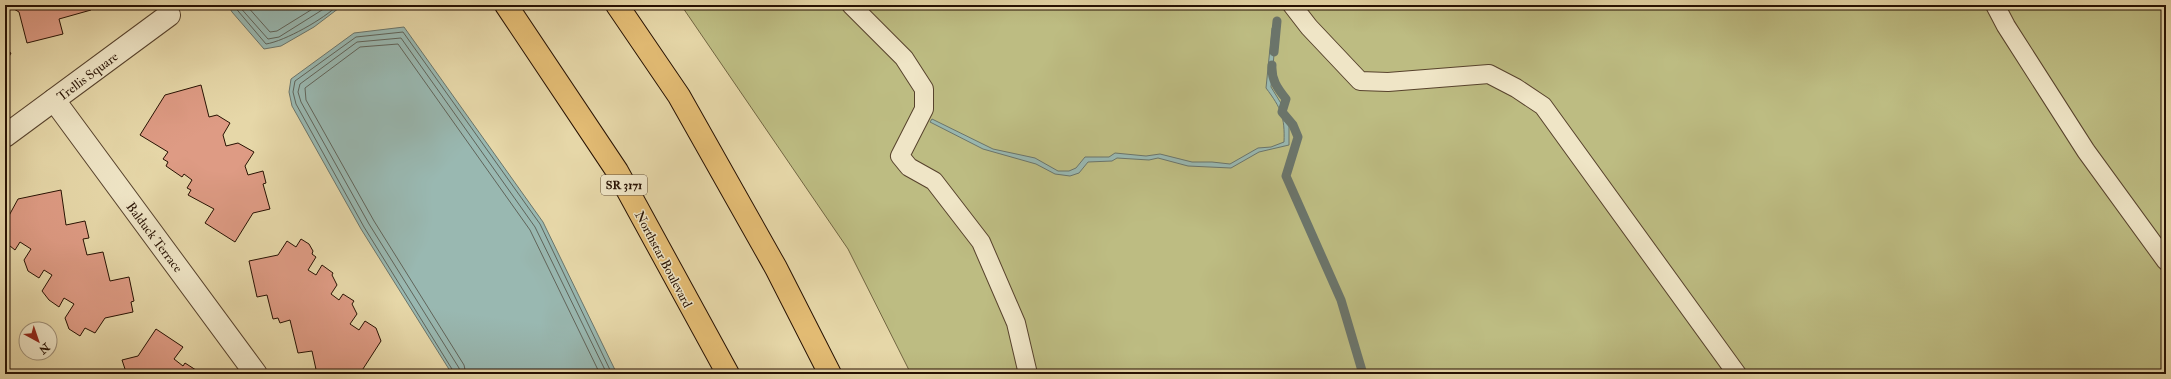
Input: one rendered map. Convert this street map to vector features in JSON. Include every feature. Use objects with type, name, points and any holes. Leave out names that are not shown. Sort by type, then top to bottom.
[{"type":"main road","name":"Northstar Boulevard","points":[[506,5],[617,171],[728,374]]},
{"type":"main road","points":[[617,5],[682,103],[776,268],[830,374]]},
{"type":"street","name":"Trellis Square","points":[[5,136],[169,15]]},
{"type":"street","name":"Balduck Terrace","points":[[54,100],[256,374]]},
{"type":"lane","points":[[851,5],[904,58],[924,89],[924,109],[900,156],[909,167],[934,181],[981,242],[1016,323],[1028,374]]},
{"type":"lane","points":[[1292,5],[1309,27],[1360,81],[1388,82],[1489,74],[1516,88],[1543,106],[1737,374]]},
{"type":"lane","points":[[1995,5],[2006,26],[2086,151],[2166,261]]},
{"type":"shaded area","points":[[681,5],[2166,5],[2166,374],[911,374],[848,249]]},
{"type":"water","points":[[228,5],[343,5],[314,27],[281,46],[264,49],[232,12]]},
{"type":"water","points":[[1275,24],[1278,24],[1271,87],[1282,105],[1289,123],[1289,145],[1259,152],[1231,168],[1188,166],[1158,158],[1149,160],[1117,158],[1112,161],[1088,162],[1079,173],[1070,176],[1055,174],[1036,164],[983,149],[930,122],[932,119],[993,149],[1035,158],[1058,171],[1069,171],[1076,168],[1085,157],[1109,157],[1115,153],[1146,156],[1160,154],[1192,162],[1230,164],[1258,148],[1271,147],[1284,142],[1283,119],[1279,107],[1266,88],[1272,28]]},
{"type":"water","points":[[404,27],[543,222],[617,374],[452,374],[361,229],[292,106],[289,92],[291,79],[354,33]]},
{"type":"building","points":[[7,5],[90,5],[91,10],[59,19],[63,34],[27,43],[19,12]]},
{"type":"building","points":[[5,50],[11,53],[5,64]]},
{"type":"building","points":[[201,85],[209,117],[217,115],[230,123],[223,135],[226,146],[238,143],[254,152],[245,166],[248,175],[263,171],[266,183],[263,184],[270,209],[253,213],[235,242],[205,223],[214,209],[188,195],[191,190],[187,188],[192,180],[184,174],[182,177],[166,166],[168,162],[163,159],[168,152],[140,135],[165,95]]},
{"type":"building","points":[[61,190],[66,225],[85,221],[89,238],[83,239],[87,255],[103,252],[110,281],[129,277],[134,301],[131,302],[133,312],[105,318],[95,333],[85,328],[80,336],[69,329],[65,318],[74,304],[64,298],[59,307],[49,300],[42,291],[52,275],[44,270],[39,278],[28,271],[24,260],[31,249],[20,242],[15,250],[5,242],[5,223],[18,199]]},
{"type":"building","points":[[301,239],[309,244],[313,251],[312,254],[316,257],[308,270],[316,275],[322,265],[333,273],[332,275],[337,285],[331,294],[339,300],[343,294],[354,301],[352,304],[357,314],[350,324],[359,330],[365,321],[376,328],[381,341],[361,372],[317,374],[312,351],[298,353],[290,320],[280,323],[278,318],[273,319],[267,295],[257,297],[249,261],[278,255],[287,241],[296,247]]},
{"type":"building","points":[[156,329],[183,347],[174,359],[183,366],[185,363],[199,372],[198,374],[119,374],[126,372],[122,360],[138,356]]},
{"type":"waterway","points":[[1274,52],[1277,21]]},
{"type":"waterway","points":[[1272,65],[1272,75],[1275,83],[1286,99],[1282,112],[1293,125],[1298,137],[1286,176],[1341,300],[1363,374]]}]
